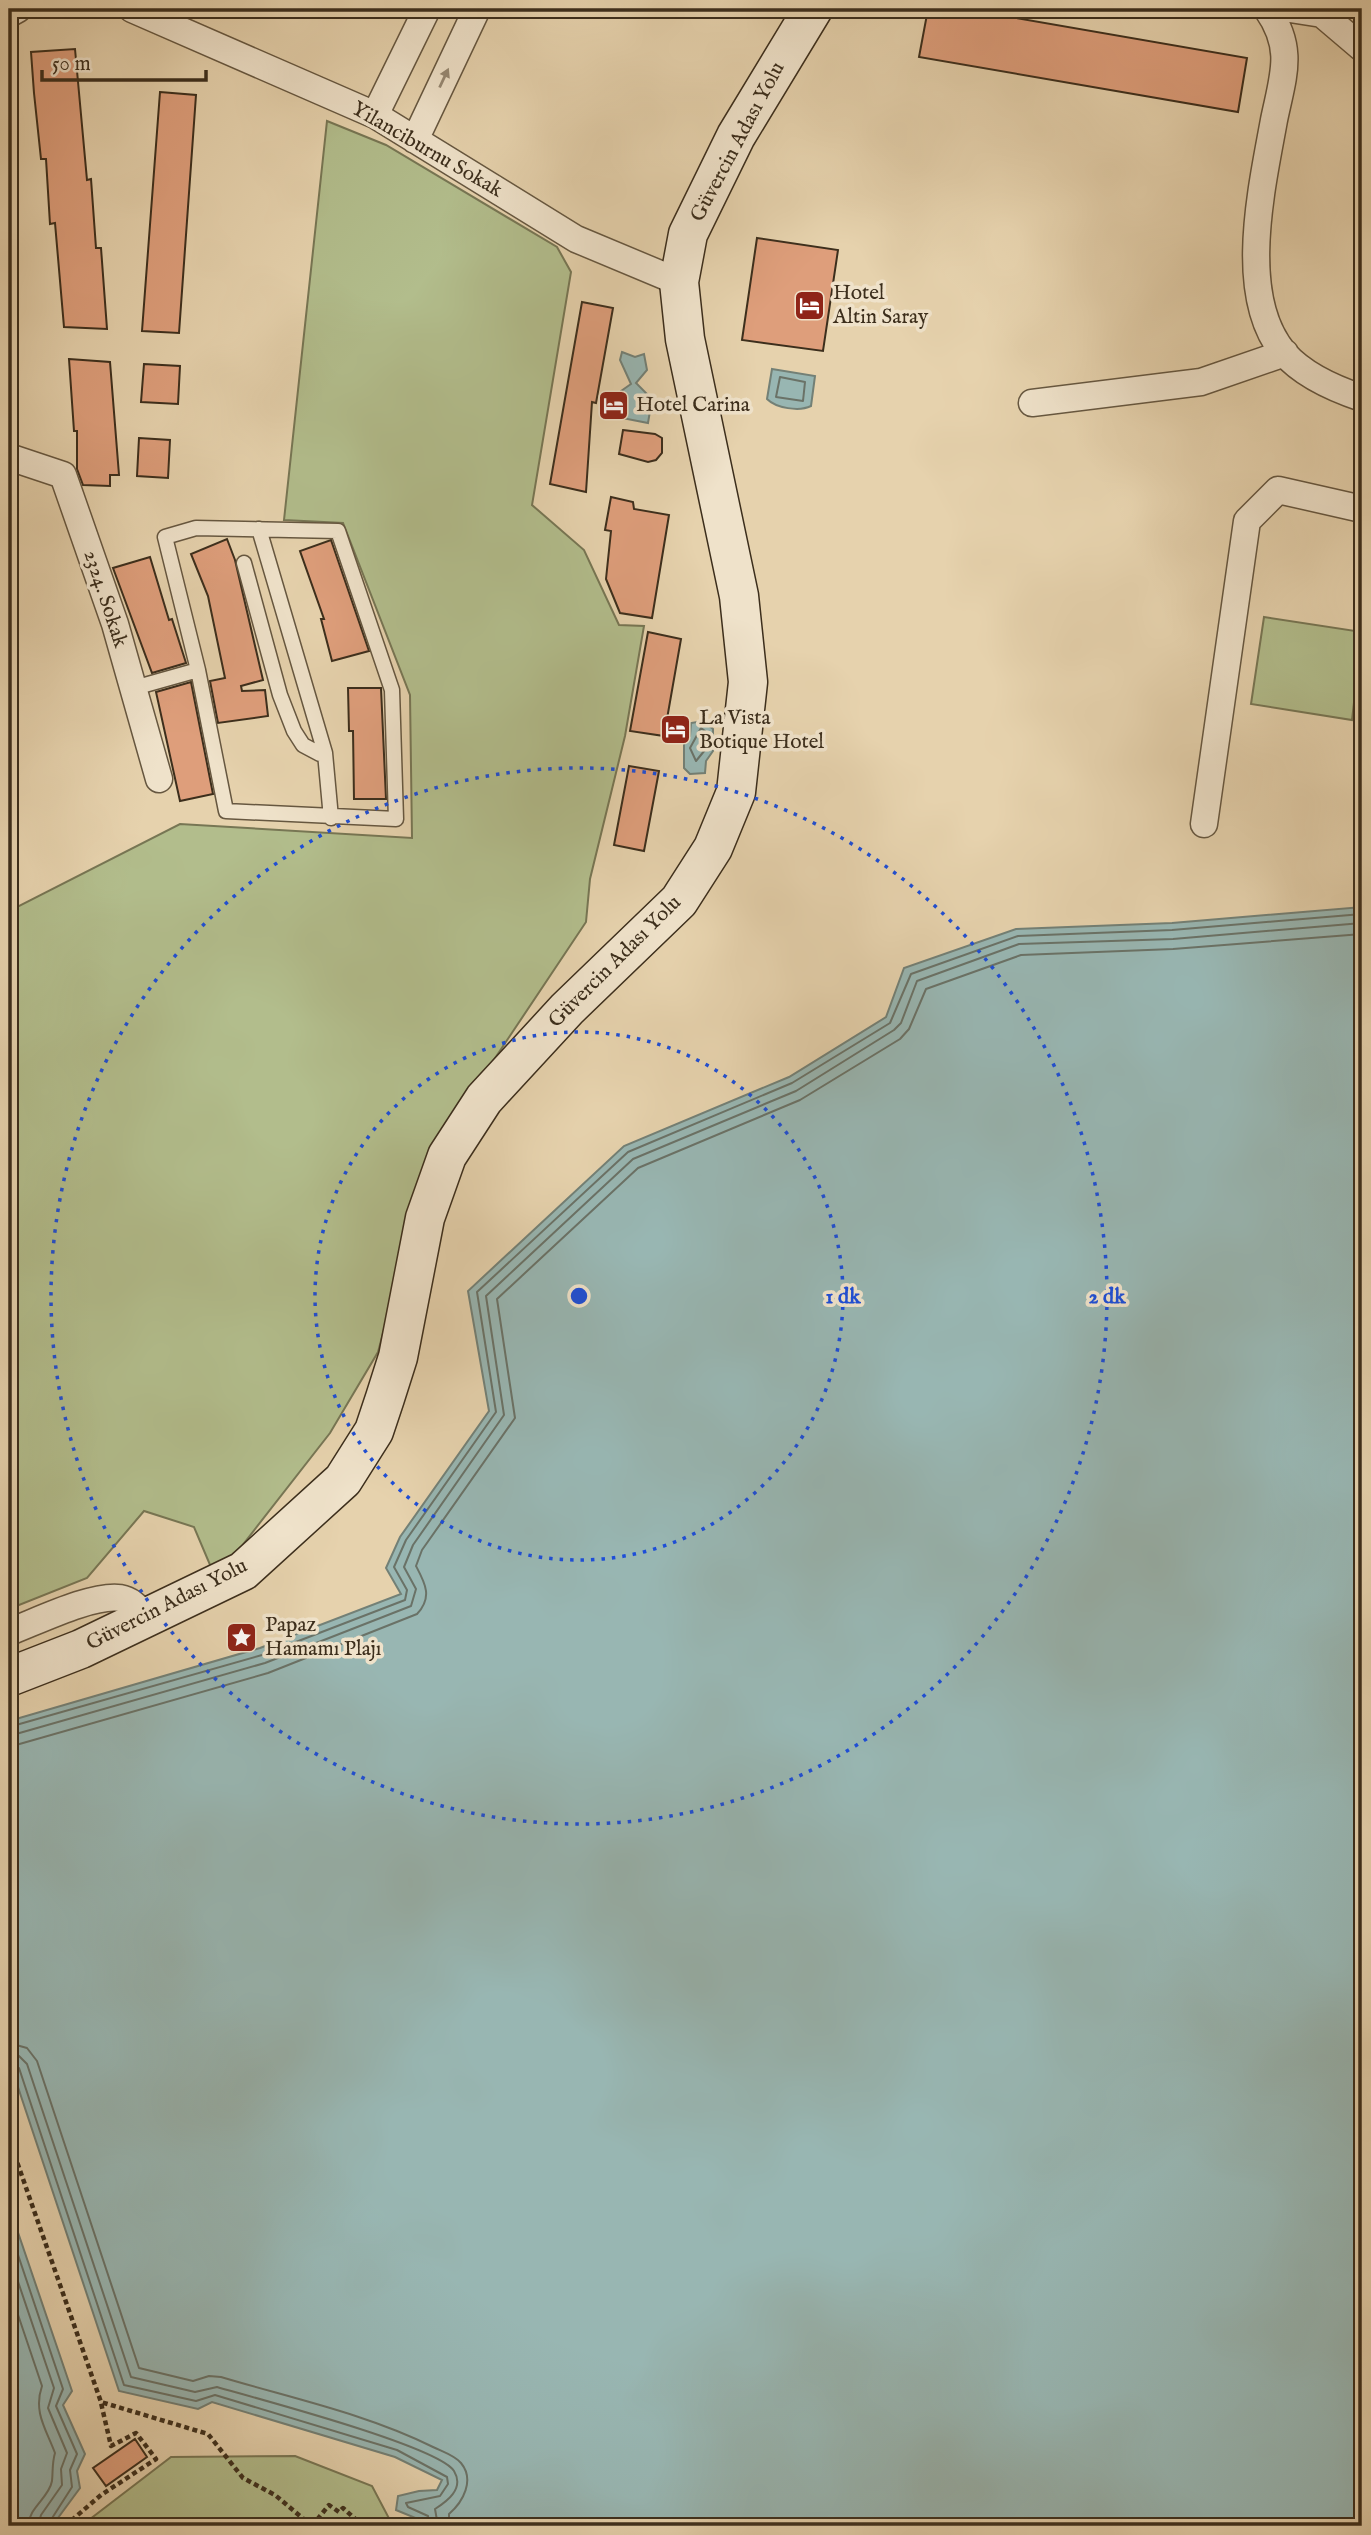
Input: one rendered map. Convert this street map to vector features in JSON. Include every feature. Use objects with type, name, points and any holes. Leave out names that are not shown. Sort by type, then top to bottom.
[{"type":"main road","name":"Güvercin Adası Yolu","points":[[9,1677],[145,1618],[243,1571],[302,1521],[349,1471],[374,1431],[395,1368],[425,1219],[447,1156],[484,1099],[567,1009],[679,901],[713,848],[736,792],[745,730],[748,682],[746,648],[739,596],[685,339],[679,282],[688,234],[730,148],[813,9]]},
{"type":"street","points":[[9,14],[18,9]]},
{"type":"street","name":"Yilanciburnu Sokak","points":[[132,9],[375,115],[576,239],[679,282]]},
{"type":"street","points":[[179,9],[269,69]]},
{"type":"street","points":[[375,115],[427,9]]},
{"type":"street","points":[[415,140],[477,9]]},
{"type":"street","points":[[1267,9],[1282,29],[1286,59],[1260,209],[1256,281],[1268,326],[1284,353],[1318,380],[1362,398]]},
{"type":"street","points":[[1290,9],[1322,14],[1362,48]]},
{"type":"street","points":[[1031,403],[1201,382],[1284,353]]},
{"type":"street","name":"2324. Sokak","points":[[9,457],[63,475],[115,624],[159,779]]},
{"type":"street","points":[[1204,824],[1247,521],[1278,490],[1362,509]]},
{"type":"street","points":[[9,1632],[87,1604],[117,1597],[133,1603],[145,1618]]},
{"type":"lane","points":[[196,528],[259,529],[338,530],[392,691],[396,819],[226,811],[198,670],[164,537],[196,528]]},
{"type":"lane","points":[[259,529],[325,753],[331,818]]},
{"type":"lane","points":[[244,563],[280,695],[294,731],[303,745],[320,754],[325,753]]},
{"type":"lane","points":[[134,688],[198,670]]},
{"type":"path","points":[[9,2139],[101,2402],[111,2446],[136,2433],[156,2459],[101,2495],[65,2526]]},
{"type":"path","points":[[101,2402],[208,2434],[243,2478],[275,2495],[312,2526],[329,2505],[339,2512],[343,2508],[363,2526]]},
{"type":"green space","points":[[327,121],[386,145],[557,247],[571,272],[532,505],[584,550],[619,625],[644,626],[625,736],[590,879],[586,922],[431,1154],[378,1352],[330,1433],[216,1579],[194,1527],[144,1511],[87,1578],[9,1609],[9,911],[180,824],[412,838],[410,695],[343,523],[284,520]]},
{"type":"green space","points":[[1264,617],[1362,632],[1352,720],[1251,704]]},
{"type":"green space","points":[[295,2456],[372,2486],[393,2526],[81,2526],[171,2457]]},
{"type":"water","points":[[622,352],[635,357],[644,354],[647,370],[636,383],[652,399],[648,423],[617,417],[621,391],[631,384],[620,360]]},
{"type":"water","points":[[772,369],[815,376],[811,406],[788,408],[767,399]]},
{"type":"water","points":[[703,721],[713,729],[713,751],[706,761],[705,773],[690,774],[684,768],[684,743],[690,736],[691,723]]},
{"type":"water","points":[[1362,907],[1362,2526],[422,2526],[423,2521],[396,2510],[398,2496],[437,2490],[442,2480],[395,2457],[212,2402],[198,2409],[119,2391],[9,2060],[9,1721],[260,1648],[401,1594],[386,1568],[400,1537],[489,1411],[468,1291],[624,1146],[789,1077],[886,1017],[904,968],[1016,929],[1172,923]]},
{"type":"water","points":[[9,2206],[72,2391],[63,2405],[85,2454],[77,2471],[80,2488],[52,2526],[9,2526]]},
{"type":"building","points":[[928,9],[964,9],[1247,58],[1238,112],[919,57]]},
{"type":"building","points":[[75,49],[87,180],[91,179],[96,248],[101,248],[107,329],[64,327],[55,223],[50,224],[46,159],[41,159],[31,52]]},
{"type":"building","points":[[160,92],[196,95],[179,333],[142,331]]},
{"type":"building","points":[[757,238],[838,250],[823,351],[742,340]]},
{"type":"building","points":[[582,302],[613,308],[596,403],[592,402],[586,492],[550,484]]},
{"type":"building","points":[[69,359],[110,362],[119,475],[110,475],[110,486],[83,485],[77,469],[77,431],[74,431]]},
{"type":"building","points":[[144,364],[180,366],[178,404],[141,402]]},
{"type":"building","points":[[623,430],[655,434],[662,438],[662,453],[656,460],[648,462],[619,454]]},
{"type":"building","points":[[139,438],[170,440],[168,478],[137,476]]},
{"type":"building","points":[[611,497],[633,502],[634,509],[669,515],[652,618],[620,613],[606,579],[611,531],[605,530]]},
{"type":"building","points":[[227,539],[235,560],[263,680],[241,686],[242,691],[265,690],[268,716],[218,723],[210,681],[225,678],[208,596],[191,554]]},
{"type":"building","points":[[331,540],[369,651],[332,661],[321,619],[324,619],[300,551]]},
{"type":"building","points":[[150,557],[169,620],[172,619],[186,663],[152,673],[113,568]]},
{"type":"building","points":[[648,632],[681,639],[664,736],[630,731]]},
{"type":"building","points":[[191,682],[213,794],[180,801],[156,692]]},
{"type":"building","points":[[348,688],[381,688],[386,799],[354,799],[353,731],[349,731]]},
{"type":"building","points":[[629,766],[659,771],[644,851],[614,845]]},
{"type":"building","points":[[135,2439],[147,2457],[106,2486],[93,2468]]},
{"type":"place","name":"Hotel Altin Saray","points":[[810,305]]},
{"type":"place","name":"Hotel Carina","points":[[613,405]]},
{"type":"place","name":"La Vista Botique Hotel","points":[[676,730]]},
{"type":"place","name":"Papaz Hamamı Plajı","points":[[242,1637]]}]
